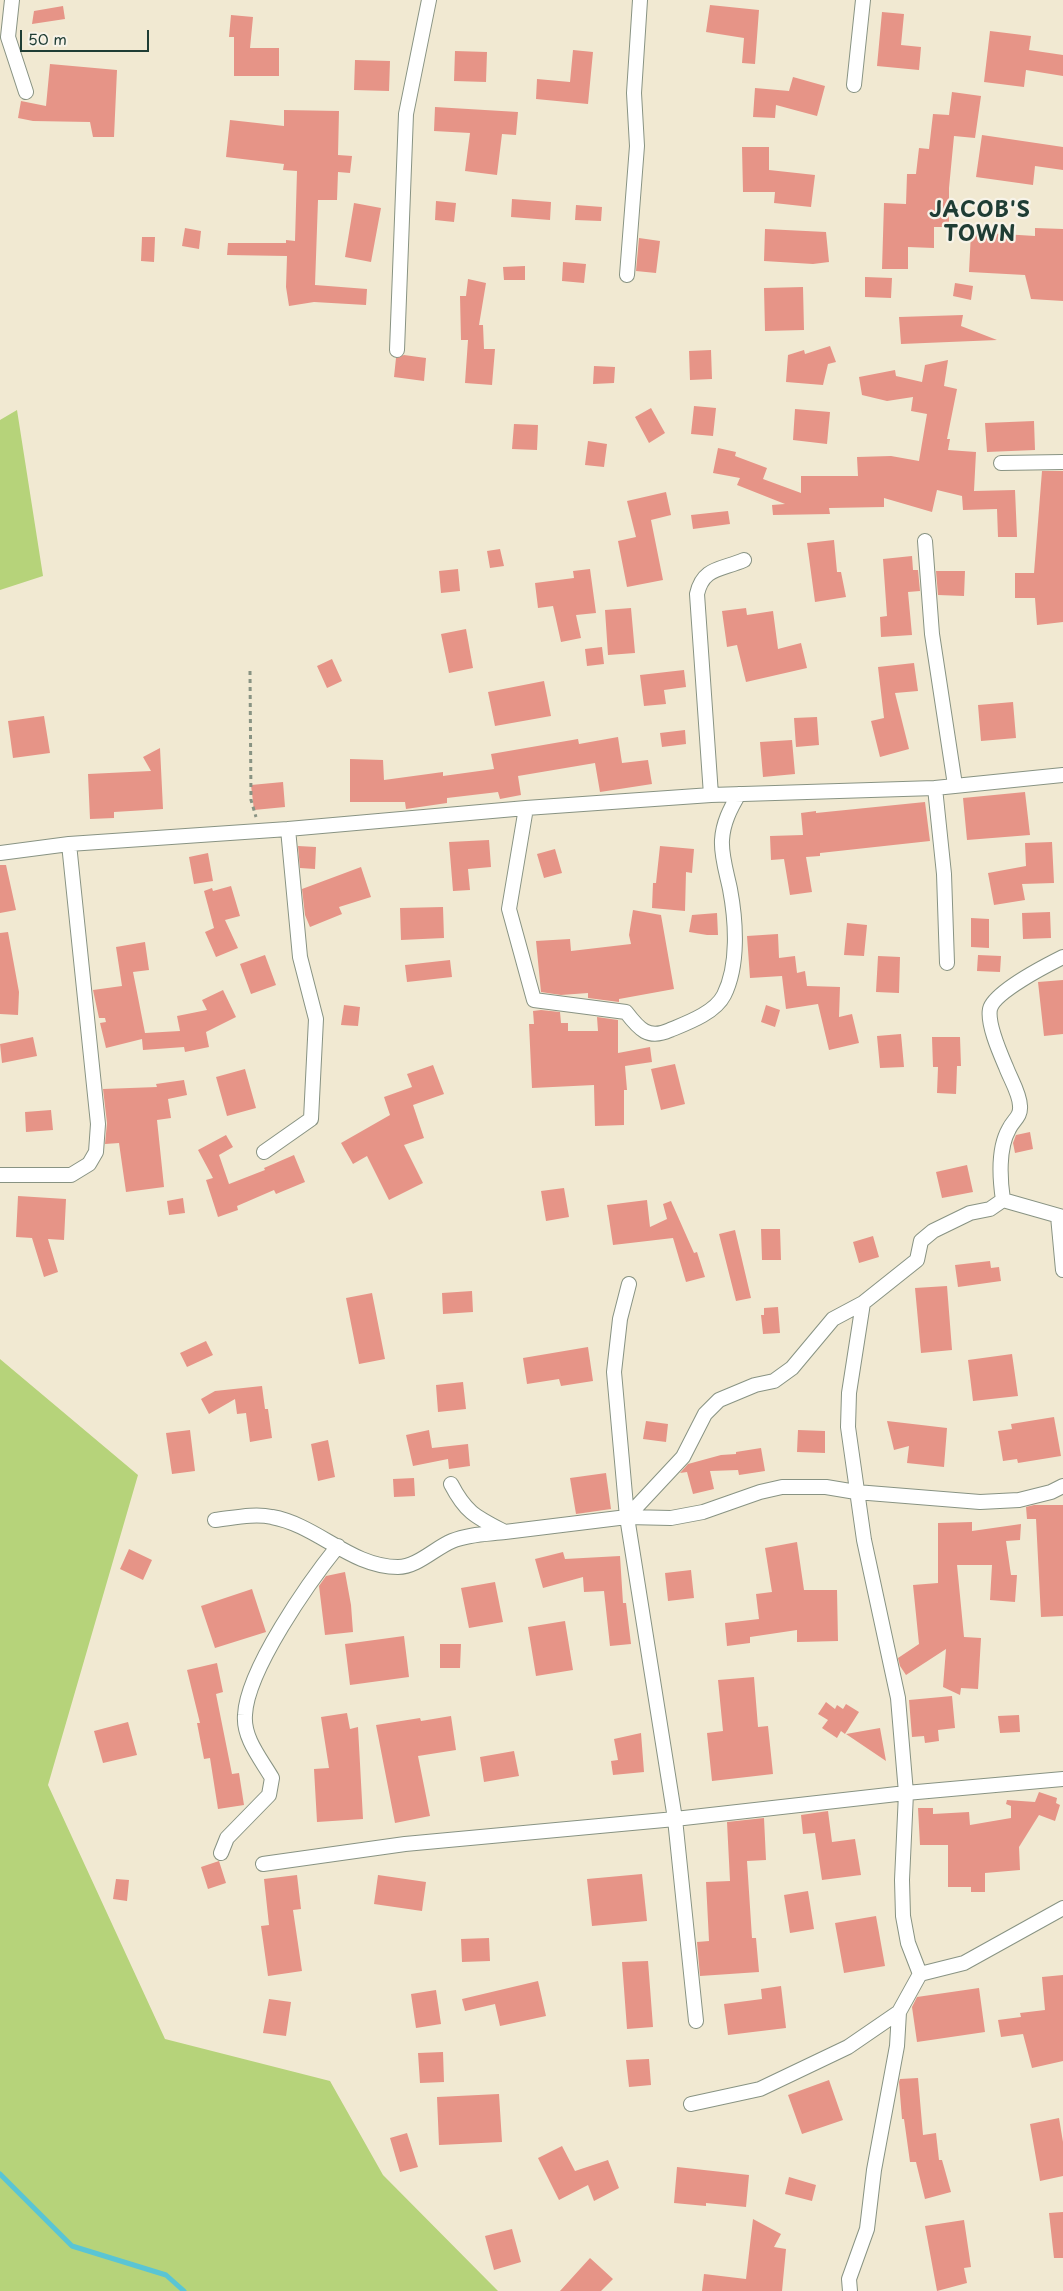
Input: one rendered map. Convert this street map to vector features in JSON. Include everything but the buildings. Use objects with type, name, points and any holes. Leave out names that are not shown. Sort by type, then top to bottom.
[{"type":"street","points":[[12,0],[8,37],[26,92]]},
{"type":"street","points":[[396,350],[406,114],[429,0]]},
{"type":"street","points":[[627,275],[637,146],[634,93],[640,0]]},
{"type":"street","points":[[854,85],[863,0]]},
{"type":"street","points":[[1001,463],[1063,462]]},
{"type":"street","points":[[925,541],[932,634],[955,785]]},
{"type":"street","points":[[711,795],[697,594],[700,581],[712,572],[744,560]]},
{"type":"street","points":[[0,853],[69,844],[288,829],[526,808],[711,795],[935,788],[1063,774]]},
{"type":"street","points":[[935,788],[944,874],[947,963]]},
{"type":"street","points":[[526,808],[509,909],[534,1000],[626,1012],[638,1028],[648,1033],[665,1033],[703,1016],[724,996],[732,969],[734,936],[731,893],[722,842],[728,812],[739,794]]},
{"type":"street","points":[[264,1152],[311,1119],[312,1067],[316,1019],[300,957],[288,829]]},
{"type":"street","points":[[0,1175],[71,1175],[89,1164],[96,1152],[98,1124],[69,844]]},
{"type":"street","points":[[1003,1200],[1000,1177],[1003,1152],[1008,1130],[1019,1116],[1020,1105],[1000,1053],[990,1010],[993,1001],[1026,976],[1063,957]]},
{"type":"street","points":[[1003,1200],[1060,1217],[1063,1270]]},
{"type":"street","points":[[627,1518],[683,1457],[705,1414],[719,1400],[754,1385],[774,1381],[792,1368],[833,1319],[863,1303],[918,1260],[921,1241],[933,1231],[970,1213],[990,1209],[1003,1200]]},
{"type":"street","points":[[629,1284],[620,1319],[614,1372],[627,1518],[676,1819],[696,2021]]},
{"type":"street","points":[[863,1303],[849,1394],[848,1427],[856,1492],[898,1698],[906,1793],[902,1880],[903,1916],[908,1943],[920,1974]]},
{"type":"street","points":[[451,1484],[461,1504],[476,1517],[504,1532]]},
{"type":"street","points":[[215,1520],[272,1516],[305,1527],[369,1563],[399,1567],[419,1560],[433,1550],[454,1540],[504,1532],[627,1518],[671,1518],[703,1512],[760,1492],[782,1487],[826,1488],[980,1502],[1019,1500],[1051,1492],[1063,1486]]},
{"type":"street","points":[[221,1854],[228,1838],[269,1795],[272,1778],[247,1735],[244,1716],[249,1690],[310,1580],[338,1546]]},
{"type":"street","points":[[263,1864],[405,1844],[676,1819],[906,1793],[1063,1779]]},
{"type":"street","points":[[850,2291],[849,2279],[867,2228],[874,2170],[897,2046],[899,2012],[920,1974],[964,1963],[1063,1908]]},
{"type":"street","points":[[691,2104],[760,2089],[848,2047],[899,2012]]},
{"type":"path","points":[[250,671],[251,800],[260,831]]},
{"type":"green space","points":[[17,410],[43,576],[0,590],[0,420]]},
{"type":"green space","points":[[0,1359],[138,1475],[48,1785],[165,2039],[330,2081],[383,2175],[498,2291],[0,2291]]},
{"type":"waterway","points":[[0,2174],[72,2246],[166,2275],[184,2291]]},
{"type":"district","name":"JACOB'S TOWN","points":[[980,223]]}]
